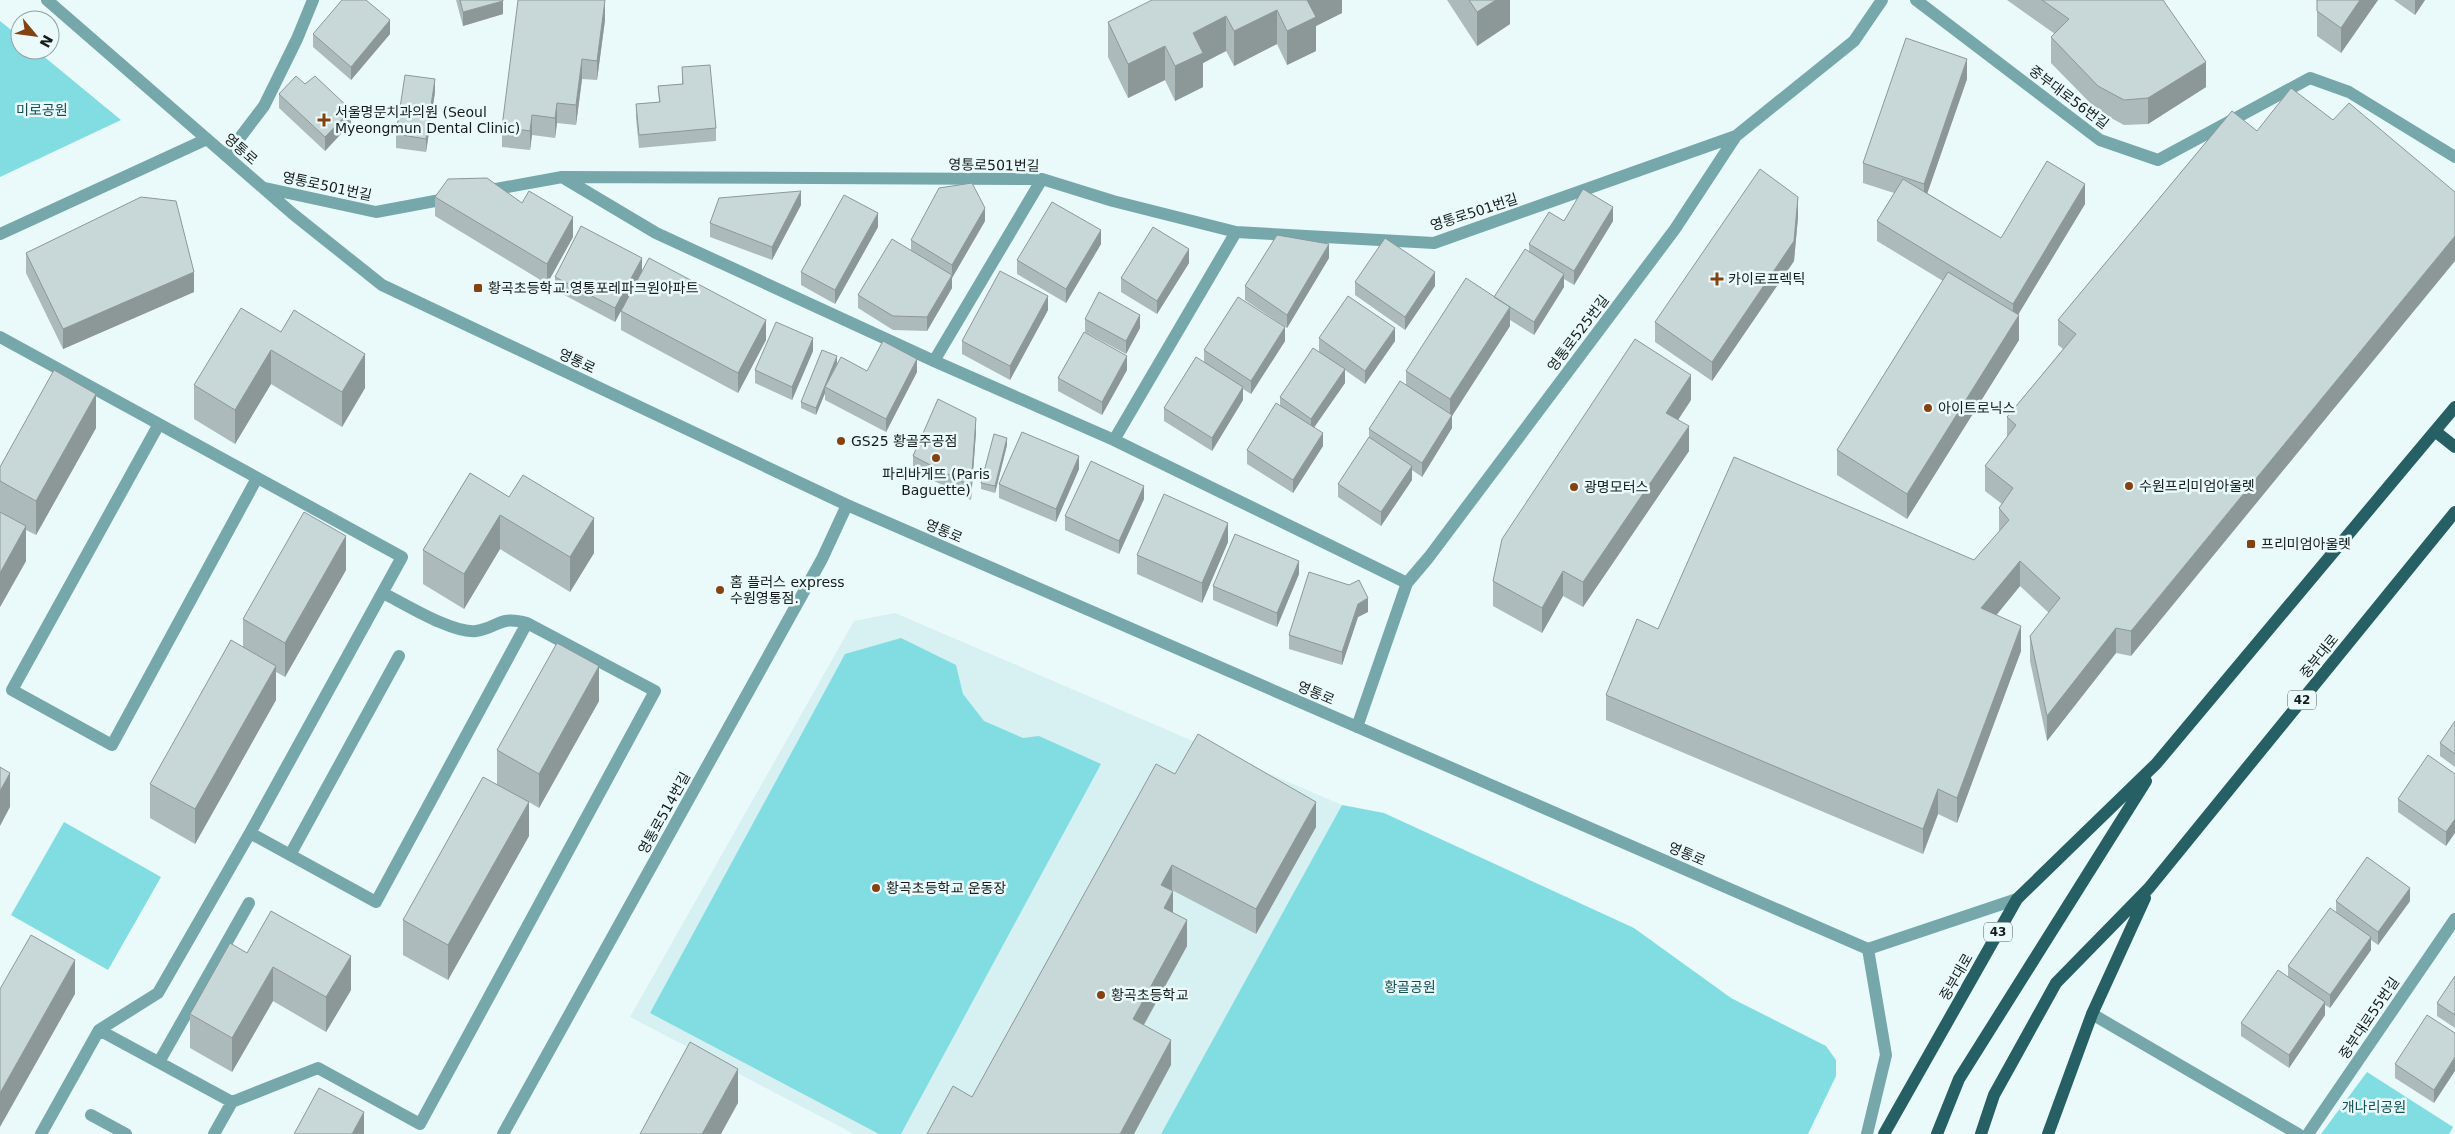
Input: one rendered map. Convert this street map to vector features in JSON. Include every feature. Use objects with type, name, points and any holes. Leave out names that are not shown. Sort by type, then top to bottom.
[{"type":"main road","name":"중부대로","points":[[1884,1134],[2017,899],[2156,764],[2455,407]]},
{"type":"main road","points":[[2435,430],[2455,447]]},
{"type":"main road","name":"중부대로","points":[[1981,1134],[1994,1095],[2056,983],[2149,888],[2455,512]]},
{"type":"main road","name":"중부대로","points":[[1937,1134],[1959,1079],[2156,764]]},
{"type":"main road","name":"중부대로","points":[[2048,1134],[2092,1014],[2149,888]]},
{"type":"street","name":"영통로","points":[[47,0],[263,188],[382,285],[847,505],[1868,949]]},
{"type":"street","name":"영통로","points":[[59,0],[77,26]]},
{"type":"street","points":[[226,156],[264,106],[297,39],[313,0]]},
{"type":"street","name":"영통로525번길","points":[[1357,727],[1407,583],[1429,557],[1669,237],[1736,136],[1854,41],[1882,0]]},
{"type":"street","name":"중부대로56번길","points":[[1916,0],[2100,140],[2158,160],[2310,78],[2349,92],[2455,157]]},
{"type":"street","name":"영통로501번길","points":[[263,188],[376,212],[562,177],[1042,179],[1113,201],[1236,232],[1434,242],[1736,136]]},
{"type":"street","points":[[0,234],[207,139]]},
{"type":"street","points":[[562,177],[656,233],[934,361],[1114,440],[1407,583]]},
{"type":"street","points":[[934,361],[1042,179]]},
{"type":"street","points":[[1114,440],[1236,232]]},
{"type":"street","points":[[0,337],[402,557],[250,833],[158,993],[99,1030],[41,1134]]},
{"type":"street","points":[[159,424],[12,690],[112,745],[257,478]]},
{"type":"street","name":"영통로514번길","points":[[503,1134],[822,559],[847,505]]},
{"type":"street","points":[[214,1134],[232,1102],[318,1068],[417,1129],[655,691],[528,623],[514,619],[500,621],[477,631],[459,631],[383,593]]},
{"type":"street","points":[[250,833],[376,902],[528,623]]},
{"type":"street","points":[[290,855],[399,656]]},
{"type":"street","points":[[1867,1134],[1886,1055],[1868,949],[2017,899]]},
{"type":"street","points":[[159,1062],[249,903]]},
{"type":"street","name":"중부대로55번길","points":[[2308,1134],[2455,919]]},
{"type":"street","points":[[2092,1014],[2298,1134]]},
{"type":"street","points":[[99,1030],[232,1102]]},
{"type":"street","points":[[91,1115],[126,1134]]},
{"type":"shaded area","name":"황곡초등학교","points":[[895,613],[1342,805],[1161,1134],[854,1134],[630,1017],[854,621]]},
{"type":"green space","name":"미로공원","points":[[0,21],[10,29],[10,60],[48,60],[121,120],[0,177]]},
{"type":"green space","name":"황곡초등학교 운동장","points":[[901,638],[956,665],[963,694],[984,721],[1023,738],[1039,736],[1101,764],[901,1134],[879,1134],[650,1013],[845,654]]},
{"type":"green space","name":"황골공원","points":[[1342,805],[1384,813],[1634,928],[1731,998],[1826,1046],[1836,1060],[1836,1076],[1808,1134],[1161,1134]]},
{"type":"green space","points":[[64,822],[161,877],[108,970],[11,915]]},
{"type":"green space","name":"개나리공원","points":[[2367,1072],[2453,1127],[2449,1134],[2321,1134]]},
{"type":"building","points":[[342,0],[366,0],[390,20],[351,67],[313,34]]},
{"type":"building","points":[[460,0],[503,0],[503,1],[463,12]]},
{"type":"building","points":[[518,0],[605,0],[597,61],[582,59],[576,105],[557,103],[555,118],[532,115],[530,131],[502,127]]},
{"type":"building","points":[[1152,0],[1307,0],[1316,17],[1287,31],[1277,10],[1234,31],[1226,16],[1193,33],[1203,53],[1175,66],[1165,46],[1128,64],[1108,22]]},
{"type":"building","points":[[1469,0],[1496,0],[1477,12]]},
{"type":"building","points":[[2042,0],[2163,0],[2206,62],[2148,98],[2124,100],[2098,86],[2051,37],[2069,19]]},
{"type":"building","points":[[2317,0],[2360,0],[2341,28],[2317,11]]},
{"type":"building","points":[[1906,38],[1967,59],[1924,184],[1863,163]]},
{"type":"building","points":[[710,65],[716,128],[639,135],[636,104],[660,102],[658,86],[683,84],[682,67]]},
{"type":"building","points":[[405,75],[435,79],[426,139],[396,134]]},
{"type":"building","points":[[296,76],[305,84],[315,76],[351,110],[325,137],[279,94]]},
{"type":"building","name":"수원프리미엄아울렛","points":[[2291,88],[2333,120],[2349,103],[2455,192],[2455,236],[2131,631],[2116,628],[2047,716],[2030,636],[2060,598],[2020,561],[1981,608],[2021,626],[1957,798],[1938,789],[1923,829],[1606,695],[1637,619],[1658,629],[1734,457],[1974,560],[2009,520],[1999,508],[2013,488],[1985,466],[2016,425],[2007,417],[2076,334],[2058,320],[2232,111],[2257,131]]},
{"type":"building","points":[[2047,161],[2085,184],[2013,304],[1877,221],[1903,179],[2001,238]]},
{"type":"building","points":[[1760,169],[1798,197],[1794,241],[1712,362],[1655,322]]},
{"type":"building","points":[[487,178],[522,203],[529,191],[573,217],[547,264],[435,197],[448,179]]},
{"type":"building","points":[[972,183],[985,208],[952,265],[911,240],[939,188]]},
{"type":"building","points":[[1583,189],[1613,207],[1574,271],[1529,244],[1549,212],[1564,221]]},
{"type":"building","points":[[801,191],[772,247],[710,223],[719,198]]},
{"type":"building","points":[[844,195],[878,213],[835,290],[801,272]]},
{"type":"building","points":[[141,197],[176,201],[194,272],[63,329],[26,253]]},
{"type":"building","points":[[1052,202],[1101,230],[1066,289],[1017,260]]},
{"type":"building","points":[[581,226],[642,258],[615,308],[555,277]]},
{"type":"building","points":[[1153,227],[1189,249],[1157,301],[1121,278]]},
{"type":"building","points":[[1277,235],[1329,244],[1287,315],[1245,286]]},
{"type":"building","points":[[1385,238],[1435,272],[1405,317],[1355,282]]},
{"type":"building","points":[[892,239],[952,275],[927,317],[893,316],[858,295]]},
{"type":"building","points":[[1525,249],[1564,274],[1534,322],[1494,297]]},
{"type":"building","points":[[649,258],[766,320],[738,373],[621,311]]},
{"type":"building","points":[[1000,271],[1048,296],[1010,366],[962,341]]},
{"type":"building","name":"아이트로닉스","points":[[1948,272],[2019,315],[1907,494],[1837,450]]},
{"type":"building","points":[[1466,278],[1510,307],[1450,399],[1406,371]]},
{"type":"building","points":[[1099,292],[1140,315],[1126,341],[1085,319]]},
{"type":"building","points":[[1348,296],[1395,328],[1365,371],[1319,338]]},
{"type":"building","points":[[1238,297],[1285,327],[1251,381],[1204,350]]},
{"type":"building","points":[[241,308],[281,332],[294,310],[365,354],[342,392],[271,350],[235,410],[194,385]]},
{"type":"building","points":[[776,322],[813,338],[792,387],[755,370]]},
{"type":"building","points":[[1084,332],[1127,356],[1102,402],[1058,378]]},
{"type":"building","points":[[1635,339],[1691,375],[1666,413],[1689,426],[1583,582],[1563,571],[1542,608],[1493,581],[1502,539]]},
{"type":"building","points":[[883,341],[917,359],[886,419],[825,387],[841,357],[867,371]]},
{"type":"building","points":[[1313,348],[1345,369],[1311,419],[1280,397]]},
{"type":"building","points":[[822,350],[837,356],[816,408],[801,402]]},
{"type":"building","points":[[1196,357],[1243,387],[1212,438],[1164,408]]},
{"type":"building","points":[[54,370],[96,394],[36,501],[0,481],[0,467]]},
{"type":"building","points":[[1400,381],[1452,415],[1422,463],[1369,429]]},
{"type":"building","points":[[938,399],[976,418],[971,486],[913,456]]},
{"type":"building","points":[[1276,403],[1323,433],[1293,480],[1247,450]]},
{"type":"building","points":[[1022,432],[1079,456],[1056,509],[999,484]]},
{"type":"building","points":[[994,434],[1007,438],[995,486],[981,483]]},
{"type":"building","points":[[1369,437],[1412,466],[1381,512],[1338,484]]},
{"type":"building","points":[[1091,461],[1144,486],[1119,541],[1065,516]]},
{"type":"building","points":[[470,473],[509,497],[523,475],[594,518],[570,557],[500,515],[464,574],[423,550]]},
{"type":"building","points":[[1164,494],[1228,523],[1202,583],[1137,555]]},
{"type":"building","points":[[0,512],[26,526],[0,573]]},
{"type":"building","points":[[304,512],[346,536],[285,643],[243,619]]},
{"type":"building","points":[[1235,534],[1299,561],[1277,613],[1213,586]]},
{"type":"building","points":[[1309,572],[1349,585],[1359,580],[1368,598],[1358,604],[1342,652],[1289,635]]},
{"type":"building","points":[[231,640],[276,666],[195,809],[150,784]]},
{"type":"building","points":[[557,643],[599,666],[539,774],[497,750]]},
{"type":"building","points":[[2455,721],[2455,754],[2440,743]]},
{"type":"building","name":"황곡초등학교","points":[[1198,734],[1316,802],[1256,909],[1172,865],[1161,885],[1173,891],[1164,908],[1187,920],[1133,1019],[1171,1040],[1120,1134],[927,1134],[953,1086],[972,1097],[1156,764],[1175,774]]},
{"type":"building","points":[[2428,755],[2455,774],[2455,819],[2446,832],[2398,799]]},
{"type":"building","points":[[0,767],[10,773],[0,791]]},
{"type":"building","points":[[483,777],[529,802],[448,945],[403,920]]},
{"type":"building","points":[[2367,857],[2410,888],[2378,932],[2336,901]]},
{"type":"building","points":[[2330,908],[2371,937],[2330,995],[2288,966]]},
{"type":"building","points":[[271,911],[351,956],[326,997],[273,967],[232,1038],[190,1014],[230,943],[247,953]]},
{"type":"building","points":[[31,935],[75,960],[0,1093],[0,989]]},
{"type":"building","points":[[2278,970],[2325,1002],[2289,1055],[2241,1023]]},
{"type":"building","points":[[2455,976],[2455,1015],[2437,1003]]},
{"type":"building","points":[[2427,1015],[2455,1033],[2455,1057],[2434,1090],[2395,1064]]},
{"type":"building","points":[[690,1042],[738,1069],[702,1134],[640,1134]]},
{"type":"building","points":[[319,1088],[364,1112],[352,1134],[294,1134]]},
{"type":"place","name":"서울명문치과의원 (Seoul Myeongmun Dental Clinic)","points":[[324,120]]},
{"type":"place","name":"카이로프렉틱","points":[[1717,279]]},
{"type":"place","name":"황곡초등학교.영통포레파크원아파트","points":[[478,288]]},
{"type":"place","name":"아이트로닉스","points":[[1928,408]]},
{"type":"place","name":"GS25 황골주공점","points":[[841,441]]},
{"type":"place","name":"파리바게뜨 (Paris Baguette)","points":[[936,458]]},
{"type":"place","name":"수원프리미엄아울렛","points":[[2129,486]]},
{"type":"place","name":"광명모터스","points":[[1574,487]]},
{"type":"place","name":"프리미엄아울렛","points":[[2251,544]]},
{"type":"place","name":"홈 플러스 express 수원영통점.","points":[[720,590]]},
{"type":"place","name":"황곡초등학교 운동장","points":[[876,888]]},
{"type":"place","name":"황곡초등학교","points":[[1101,995]]}]
